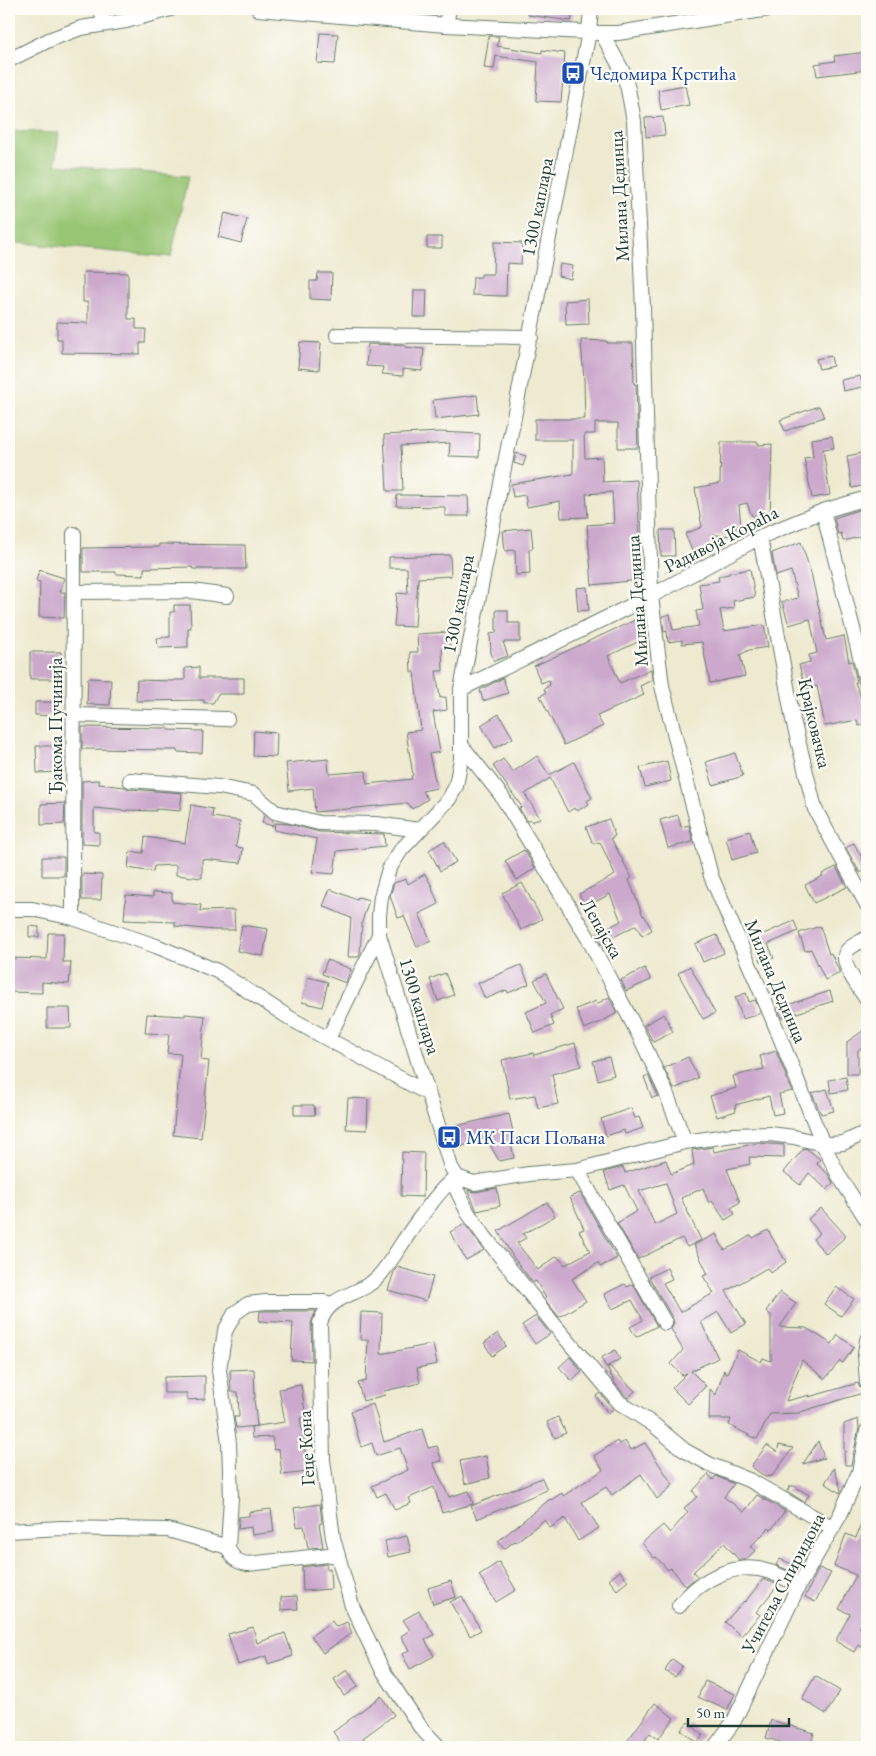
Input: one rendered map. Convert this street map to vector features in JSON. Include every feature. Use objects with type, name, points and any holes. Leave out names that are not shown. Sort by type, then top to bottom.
[{"type":"street","points":[[101,9],[104,24]]},
{"type":"street","points":[[9,60],[51,39],[81,28],[126,21],[171,9]]},
{"type":"street","points":[[258,9],[291,10],[446,25],[604,33],[769,9]]},
{"type":"street","points":[[446,25],[449,9]]},
{"type":"street","name":"1300 каплара","points":[[592,9],[531,337],[481,580],[461,689],[462,759],[456,786],[449,800],[401,850],[387,876],[381,898],[380,936],[454,1179],[468,1213],[490,1244],[620,1403],[654,1425],[684,1450],[711,1465],[751,1481],[833,1528]]},
{"type":"street","name":"Милана Дединца","points":[[604,33],[605,39],[623,72],[634,121],[643,308],[651,596],[662,686],[711,876],[771,1015],[823,1144],[839,1176],[867,1220]]},
{"type":"street","points":[[337,335],[531,337]]},
{"type":"street","name":"Радивоја Кораћа","points":[[461,689],[651,596],[760,537],[823,511],[867,498]]},
{"type":"street","points":[[823,511],[867,684]]},
{"type":"street","name":"Ђакома Пучинија","points":[[73,918],[74,534]]},
{"type":"street","name":"Крајковачка","points":[[760,537],[792,720],[815,809],[867,906]]},
{"type":"street","points":[[74,592],[192,591],[227,596]]},
{"type":"street","points":[[74,715],[226,719]]},
{"type":"street","name":"Лепајска","points":[[462,746],[501,795],[588,938],[657,1073],[685,1142]]},
{"type":"street","points":[[130,780],[219,786],[254,794],[275,812],[319,823],[376,824],[419,830]]},
{"type":"street","points":[[9,909],[32,909],[73,918],[156,946],[217,971],[292,1020],[427,1092]]},
{"type":"street","points":[[328,1039],[380,936]]},
{"type":"street","points":[[867,938],[848,949],[845,955],[845,965],[867,1000]]},
{"type":"street","points":[[338,1554],[248,1564],[235,1560],[230,1555],[228,1547],[231,1498],[230,1443],[219,1370],[224,1331],[235,1313],[248,1304],[265,1302],[324,1302],[331,1304],[358,1292],[377,1278],[395,1256],[417,1221],[443,1187],[454,1179],[474,1183],[529,1174],[577,1170],[685,1142],[753,1134],[794,1137],[823,1144],[843,1143],[867,1132]]},
{"type":"street","points":[[577,1170],[665,1323]]},
{"type":"street","name":"Геце Кона","points":[[331,1304],[320,1323],[323,1460],[333,1538],[352,1606],[382,1669],[421,1728],[439,1747]]},
{"type":"street","points":[[867,1340],[865,1354],[867,1382]]},
{"type":"street","name":"Учитеља Спиридона","points":[[715,1747],[734,1721],[798,1585],[833,1528],[859,1472],[867,1431]]},
{"type":"street","points":[[9,1531],[62,1528],[168,1530],[228,1547]]},
{"type":"street","points":[[680,1606],[702,1584],[713,1577],[736,1570],[758,1569],[770,1572],[798,1585]]},
{"type":"green space","points":[[9,131],[59,133],[55,165],[188,176],[171,257],[9,242]]},
{"type":"building","points":[[528,9],[573,9],[571,21],[528,15]]},
{"type":"building","points":[[320,33],[338,34],[335,64],[317,63]]},
{"type":"building","points":[[489,36],[499,36],[497,46],[542,53],[542,50],[565,53],[561,102],[536,101],[538,62],[496,56],[494,69],[484,68]]},
{"type":"building","points":[[867,52],[867,70],[817,76],[815,64],[835,61],[834,56]]},
{"type":"building","points":[[685,85],[689,105],[661,110],[658,90]]},
{"type":"building","points":[[663,117],[665,135],[646,137],[645,118]]},
{"type":"building","points":[[225,213],[247,219],[241,243],[218,237]]},
{"type":"building","points":[[427,237],[442,237],[442,248],[427,248]]},
{"type":"building","points":[[494,242],[522,243],[521,264],[507,263],[506,296],[472,295],[473,277],[481,277],[481,274],[493,274]]},
{"type":"building","points":[[560,264],[573,266],[571,279],[558,276]]},
{"type":"building","points":[[83,272],[128,273],[128,319],[136,319],[136,329],[146,329],[145,343],[140,343],[140,354],[62,353],[62,339],[57,339],[57,322],[88,323],[88,302],[83,302]]},
{"type":"building","points":[[318,273],[332,273],[331,300],[310,299],[310,281],[317,281]]},
{"type":"building","points":[[414,290],[427,290],[426,317],[413,317]]},
{"type":"building","points":[[588,299],[589,324],[566,325],[565,301]]},
{"type":"building","points":[[581,340],[633,343],[638,448],[618,448],[618,423],[595,423],[595,434],[584,434],[585,458],[602,457],[603,482],[637,480],[640,543],[636,543],[640,580],[592,585],[587,525],[614,523],[612,492],[586,494],[588,517],[561,518],[560,501],[527,507],[525,495],[513,497],[511,484],[573,474],[573,440],[535,440],[535,419],[585,419]]},
{"type":"building","points":[[300,342],[321,343],[319,370],[298,368]]},
{"type":"building","points":[[368,344],[405,345],[405,347],[424,349],[422,371],[403,369],[403,376],[382,374],[383,367],[366,366]]},
{"type":"building","points":[[831,356],[833,366],[819,369],[816,359]]},
{"type":"building","points":[[860,376],[863,387],[843,391],[841,380]]},
{"type":"building","points":[[477,395],[479,414],[435,419],[433,400]]},
{"type":"building","points":[[819,406],[824,417],[785,431],[780,420]]},
{"type":"building","points":[[439,432],[480,434],[479,457],[449,456],[450,443],[401,446],[403,491],[387,491],[384,435]]},
{"type":"building","points":[[832,436],[834,448],[823,449],[830,495],[812,498],[804,458],[813,457],[811,439]]},
{"type":"building","points":[[721,442],[758,442],[759,445],[772,444],[770,517],[752,516],[747,503],[739,505],[741,526],[736,526],[736,536],[714,535],[717,543],[693,553],[685,534],[702,527],[695,488],[720,483]]},
{"type":"building","points":[[867,452],[867,485],[852,488],[847,456]]},
{"type":"building","points":[[516,453],[526,456],[523,466],[514,463]]},
{"type":"building","points":[[397,495],[468,496],[469,516],[445,516],[445,507],[396,506]]},
{"type":"building","points":[[867,507],[867,535],[843,541],[841,533],[838,534],[834,518]]},
{"type":"building","points":[[531,528],[533,548],[529,549],[530,574],[516,575],[515,550],[505,551],[503,531]]},
{"type":"building","points":[[660,530],[674,530],[675,556],[661,556]]},
{"type":"building","points":[[801,542],[811,573],[826,640],[844,636],[849,662],[852,661],[857,682],[855,682],[867,714],[867,724],[859,726],[857,720],[825,726],[817,686],[805,689],[799,665],[810,662],[809,655],[817,653],[810,619],[789,625],[782,602],[798,598],[791,571],[776,576],[772,553]]},
{"type":"building","points":[[159,544],[245,545],[246,569],[144,568],[144,575],[116,574],[116,572],[83,572],[83,548],[159,547]]},
{"type":"building","points":[[450,555],[451,576],[418,578],[415,627],[394,626],[397,593],[408,594],[407,568],[389,568],[389,557]]},
{"type":"building","points":[[750,569],[755,597],[733,601],[734,608],[720,610],[724,631],[764,625],[768,647],[749,650],[740,655],[745,676],[710,683],[702,642],[682,644],[682,640],[668,642],[667,631],[664,632],[662,616],[670,614],[673,630],[699,626],[696,611],[703,610],[699,584],[719,581],[718,576]]},
{"type":"building","points":[[39,570],[64,578],[60,592],[65,592],[64,618],[39,617],[40,582],[36,581]]},
{"type":"building","points":[[587,587],[589,610],[578,611],[576,588]]},
{"type":"building","points":[[174,605],[190,605],[191,628],[188,628],[188,647],[158,648],[157,638],[170,637],[170,612],[174,612]]},
{"type":"building","points":[[496,610],[508,610],[508,623],[520,623],[520,642],[503,642],[508,656],[494,661],[491,653],[490,634],[496,633]]},
{"type":"building","points":[[635,620],[644,639],[608,656],[620,683],[651,669],[652,680],[640,686],[644,695],[597,716],[603,726],[564,745],[540,696],[546,693],[544,689],[550,685],[549,680],[541,683],[534,666]]},
{"type":"building","points":[[449,632],[450,648],[442,648],[443,671],[436,671],[440,698],[446,697],[447,710],[433,712],[440,752],[429,754],[437,788],[422,791],[428,799],[412,809],[408,803],[315,812],[313,788],[289,791],[286,763],[328,759],[329,774],[366,771],[367,784],[412,779],[406,732],[421,730],[414,672],[411,672],[410,652],[418,652],[417,634]]},
{"type":"building","points":[[30,652],[61,652],[61,679],[30,679]]},
{"type":"building","points":[[199,667],[199,678],[244,678],[244,694],[218,694],[213,703],[204,703],[204,700],[136,701],[137,680],[185,680],[185,668]]},
{"type":"building","points":[[88,678],[111,679],[110,705],[87,704]]},
{"type":"building","points":[[503,678],[508,693],[483,701],[480,690]]},
{"type":"building","points":[[35,702],[56,702],[56,716],[35,715]]},
{"type":"building","points":[[499,714],[513,738],[495,748],[481,725]]},
{"type":"building","points":[[82,727],[168,728],[168,730],[203,731],[202,753],[177,752],[177,750],[82,749]]},
{"type":"building","points":[[254,731],[277,733],[276,757],[253,756]]},
{"type":"building","points":[[36,746],[57,746],[58,772],[37,773]]},
{"type":"building","points":[[735,753],[743,776],[713,785],[706,762]]},
{"type":"building","points":[[537,756],[549,775],[574,762],[592,798],[587,801],[589,804],[579,810],[574,808],[568,812],[550,778],[525,794],[540,818],[532,822],[530,819],[527,821],[519,808],[522,807],[493,766],[503,759],[513,772]]},
{"type":"building","points":[[667,761],[671,781],[645,787],[640,768]]},
{"type":"building","points":[[99,780],[99,784],[129,789],[182,793],[180,811],[156,809],[156,811],[127,811],[94,808],[94,832],[99,832],[99,845],[82,844],[82,781]]},
{"type":"building","points":[[65,803],[64,824],[41,825],[41,804]]},
{"type":"building","points":[[191,805],[213,809],[212,817],[240,821],[236,847],[243,848],[241,863],[202,859],[202,878],[176,875],[176,865],[154,866],[153,872],[128,868],[130,851],[143,853],[145,837],[185,843]]},
{"type":"building","points":[[264,814],[273,821],[273,826],[262,823]]},
{"type":"building","points":[[678,815],[681,827],[689,825],[693,842],[668,848],[660,820]]},
{"type":"building","points":[[609,819],[615,836],[611,838],[632,878],[629,880],[643,916],[652,930],[642,936],[636,925],[601,944],[596,934],[621,921],[610,894],[586,907],[579,894],[615,875],[600,842],[593,844],[586,827]]},
{"type":"building","points":[[275,823],[289,824],[319,832],[384,834],[385,846],[337,851],[334,874],[312,872],[317,839],[274,830]]},
{"type":"building","points":[[750,831],[756,853],[732,860],[726,838]]},
{"type":"building","points":[[444,841],[456,862],[440,871],[429,850]]},
{"type":"building","points":[[854,843],[867,868],[860,873],[846,848]]},
{"type":"building","points":[[524,850],[535,868],[517,880],[505,861]]},
{"type":"building","points":[[42,857],[64,857],[64,876],[42,876]]},
{"type":"building","points":[[836,867],[847,887],[814,903],[805,885]]},
{"type":"building","points":[[82,874],[102,875],[101,900],[82,900]]},
{"type":"building","points":[[425,874],[439,904],[419,914],[431,941],[417,947],[404,916],[398,918],[390,896],[394,883],[406,879],[408,884]]},
{"type":"building","points":[[522,883],[542,919],[521,930],[502,893]]},
{"type":"building","points":[[330,889],[357,900],[358,897],[369,900],[362,922],[360,953],[358,957],[348,957],[351,918],[323,906]]},
{"type":"building","points":[[153,892],[172,893],[172,902],[201,905],[200,911],[234,910],[235,930],[175,926],[175,922],[124,920],[126,895],[153,897]]},
{"type":"building","points":[[794,921],[798,931],[768,944],[774,958],[762,963],[752,939]]},
{"type":"building","points":[[242,925],[268,929],[263,956],[237,951]]},
{"type":"building","points":[[29,926],[39,927],[39,937],[29,937]]},
{"type":"building","points":[[820,926],[829,954],[831,953],[840,973],[825,980],[811,949],[805,951],[799,933]]},
{"type":"building","points":[[48,933],[64,933],[63,962],[71,962],[69,984],[42,982],[42,993],[9,992],[9,958],[47,959]]},
{"type":"building","points":[[717,935],[724,953],[703,962],[695,944]]},
{"type":"building","points":[[327,960],[351,969],[346,983],[322,974]]},
{"type":"building","points":[[521,965],[529,984],[508,993],[507,990],[485,999],[478,983]]},
{"type":"building","points":[[690,966],[715,1013],[703,1019],[678,973]]},
{"type":"building","points":[[645,968],[651,980],[626,991],[621,980]]},
{"type":"building","points":[[445,973],[454,995],[438,1001],[430,979]]},
{"type":"building","points":[[546,974],[563,1009],[550,1015],[554,1025],[535,1033],[526,1012],[546,1003],[534,980]]},
{"type":"building","points":[[308,977],[328,982],[322,1007],[302,1002]]},
{"type":"building","points":[[830,991],[833,1001],[782,1018],[778,1008]]},
{"type":"building","points":[[746,993],[749,1002],[755,1000],[761,1013],[743,1019],[735,997]]},
{"type":"building","points":[[609,997],[617,1013],[584,1029],[576,1009],[596,1001],[597,1004]]},
{"type":"building","points":[[47,1008],[70,1008],[71,1028],[47,1028]]},
{"type":"building","points":[[147,1014],[205,1016],[201,1060],[209,1061],[201,1138],[173,1135],[181,1054],[167,1053],[169,1034],[145,1033]]},
{"type":"building","points":[[664,1014],[673,1032],[653,1042],[644,1025]]},
{"type":"building","points":[[867,1028],[867,1043],[858,1050],[858,1074],[847,1074],[847,1042]]},
{"type":"building","points":[[575,1043],[581,1066],[552,1074],[558,1104],[538,1108],[535,1095],[510,1099],[502,1060],[533,1053],[534,1055]]},
{"type":"building","points":[[776,1051],[792,1091],[779,1094],[783,1113],[773,1115],[769,1096],[735,1105],[736,1111],[717,1117],[710,1096],[736,1088],[733,1076],[764,1069],[760,1056]]},
{"type":"building","points":[[609,1057],[614,1075],[598,1080],[593,1061]]},
{"type":"building","points":[[688,1057],[698,1078],[674,1089],[664,1068]]},
{"type":"building","points":[[648,1075],[658,1096],[652,1098],[644,1077]]},
{"type":"building","points":[[846,1077],[848,1090],[831,1093],[829,1080]]},
{"type":"building","points":[[827,1089],[834,1111],[821,1114],[812,1093]]},
{"type":"building","points":[[348,1098],[368,1099],[367,1130],[346,1129]]},
{"type":"building","points":[[294,1105],[314,1105],[315,1115],[294,1115]]},
{"type":"building","points":[[631,1108],[635,1118],[639,1117],[643,1128],[625,1134],[624,1130],[606,1136],[601,1119]]},
{"type":"building","points":[[509,1114],[513,1132],[509,1133],[514,1158],[499,1161],[486,1137],[458,1148],[450,1129]]},
{"type":"building","points":[[759,1143],[784,1145],[784,1158],[749,1157],[750,1164],[727,1169],[740,1202],[731,1208],[735,1214],[725,1220],[712,1201],[709,1203],[703,1188],[681,1198],[701,1240],[687,1247],[682,1238],[638,1259],[617,1223],[637,1211],[624,1185],[610,1190],[604,1172],[623,1167],[625,1173],[666,1160],[671,1174],[694,1165],[692,1150],[713,1147],[714,1152]],"holes":[[[666,1183],[677,1214],[655,1225],[639,1191]]]},
{"type":"building","points":[[804,1148],[820,1159],[817,1164],[828,1174],[833,1183],[827,1190],[809,1173],[800,1185],[784,1172]]},
{"type":"building","points":[[402,1152],[424,1153],[423,1197],[401,1196]]},
{"type":"building","points":[[497,1188],[500,1206],[477,1211],[468,1190],[475,1192]]},
{"type":"building","points":[[580,1193],[617,1258],[600,1267],[598,1263],[572,1279],[586,1301],[559,1317],[546,1301],[536,1281],[533,1283],[513,1257],[498,1231],[547,1202],[555,1216],[523,1234],[526,1238],[517,1243],[538,1270],[557,1256],[565,1265],[590,1251],[579,1231],[584,1229],[570,1197]]},
{"type":"building","points":[[821,1208],[846,1236],[826,1254],[813,1239],[820,1233],[808,1219]]},
{"type":"building","points":[[465,1224],[484,1250],[466,1260],[450,1232]]},
{"type":"building","points":[[768,1230],[786,1262],[771,1273],[767,1268],[726,1291],[746,1324],[731,1333],[718,1312],[701,1322],[718,1358],[691,1371],[706,1386],[688,1404],[672,1388],[687,1373],[682,1375],[671,1364],[683,1350],[671,1329],[674,1324],[673,1319],[649,1277],[667,1268],[672,1279],[663,1283],[680,1312],[714,1293],[703,1276],[708,1274],[694,1245],[716,1234],[724,1250],[751,1235],[753,1238]]},
{"type":"building","points":[[397,1267],[433,1277],[426,1301],[388,1290]]},
{"type":"building","points":[[625,1284],[627,1287],[633,1284],[657,1326],[636,1337],[630,1327],[643,1320],[632,1300],[612,1309],[604,1294]]},
{"type":"building","points":[[836,1287],[854,1299],[841,1316],[824,1304]]},
{"type":"building","points":[[780,1292],[796,1303],[780,1327],[806,1328],[832,1344],[838,1335],[854,1347],[843,1363],[840,1361],[825,1379],[802,1360],[786,1401],[810,1395],[809,1397],[858,1383],[860,1388],[866,1392],[800,1413],[770,1414],[757,1439],[729,1425],[731,1419],[709,1419],[710,1389],[716,1395],[724,1370],[726,1375],[738,1350],[761,1362],[763,1358],[771,1361],[771,1315],[766,1311]]},
{"type":"building","points":[[260,1311],[316,1311],[311,1323],[312,1361],[291,1360],[293,1323],[259,1321]]},
{"type":"building","points":[[361,1312],[382,1313],[381,1354],[433,1344],[437,1364],[417,1368],[420,1383],[384,1391],[385,1395],[363,1401],[358,1383],[366,1381],[368,1340],[360,1340]]},
{"type":"building","points":[[536,1316],[550,1334],[535,1344],[522,1325]]},
{"type":"building","points":[[498,1333],[506,1346],[492,1356],[484,1343]]},
{"type":"building","points":[[615,1350],[620,1359],[606,1367],[601,1358]]},
{"type":"building","points":[[570,1357],[582,1372],[572,1381],[559,1367]]},
{"type":"building","points":[[609,1366],[635,1391],[628,1398],[616,1385],[607,1368]]},
{"type":"building","points":[[254,1369],[254,1398],[257,1426],[236,1428],[234,1417],[239,1417],[238,1392],[231,1392],[230,1370]]},
{"type":"building","points":[[205,1376],[205,1399],[187,1400],[187,1393],[164,1393],[164,1377]]},
{"type":"building","points":[[301,1385],[306,1417],[300,1418],[308,1472],[282,1475],[279,1449],[274,1450],[272,1437],[252,1438],[251,1427],[285,1422],[279,1389]]},
{"type":"building","points":[[600,1393],[613,1409],[608,1413],[596,1396]]},
{"type":"building","points":[[373,1404],[384,1442],[422,1429],[428,1448],[437,1446],[442,1461],[433,1463],[449,1497],[469,1491],[473,1504],[442,1513],[434,1487],[409,1498],[411,1503],[395,1510],[386,1493],[377,1497],[372,1486],[408,1470],[400,1448],[376,1456],[372,1443],[361,1447],[351,1411]]},
{"type":"building","points":[[558,1417],[566,1433],[555,1438],[547,1422]]},
{"type":"building","points":[[858,1419],[859,1428],[851,1465],[845,1465],[844,1424]]},
{"type":"building","points":[[617,1441],[619,1444],[625,1441],[631,1450],[645,1443],[673,1485],[657,1499],[641,1474],[612,1495],[606,1487],[582,1502],[599,1528],[578,1541],[565,1518],[550,1528],[544,1520],[504,1549],[498,1541],[550,1499],[562,1493],[563,1496],[603,1470],[594,1456]]},
{"type":"building","points":[[818,1441],[824,1458],[803,1464]]},
{"type":"building","points":[[767,1445],[777,1452],[779,1445],[793,1448],[772,1476],[765,1477],[751,1466]]},
{"type":"building","points":[[486,1456],[490,1478],[465,1484],[460,1461]]},
{"type":"building","points":[[834,1468],[841,1490],[840,1493],[825,1483]]},
{"type":"building","points":[[708,1474],[713,1480],[716,1476],[734,1484],[724,1497],[744,1512],[757,1495],[785,1511],[771,1530],[769,1528],[750,1547],[756,1550],[745,1560],[739,1560],[724,1543],[693,1572],[697,1576],[686,1586],[671,1568],[668,1570],[656,1557],[654,1558],[642,1543],[663,1525],[670,1533],[688,1512],[684,1508],[697,1497],[693,1491]]},
{"type":"building","points":[[542,1478],[547,1490],[477,1519],[471,1506]]},
{"type":"building","points":[[790,1486],[794,1486],[809,1495],[804,1502],[787,1491]]},
{"type":"building","points":[[320,1504],[322,1523],[319,1524],[323,1547],[308,1548],[304,1526],[297,1527],[294,1508]]},
{"type":"building","points":[[271,1509],[274,1532],[252,1535],[251,1527],[238,1529],[239,1517],[249,1516],[249,1512]]},
{"type":"building","points":[[866,1510],[867,1610],[859,1627],[867,1632],[867,1650],[858,1645],[854,1652],[837,1642],[837,1638],[850,1614],[839,1609],[856,1575],[834,1566],[846,1534],[856,1538]]},
{"type":"building","points":[[407,1536],[411,1552],[388,1557],[385,1541]]},
{"type":"building","points":[[780,1559],[794,1565],[790,1571],[776,1565]]},
{"type":"building","points":[[499,1562],[516,1590],[496,1602],[479,1575]]},
{"type":"building","points":[[326,1564],[327,1569],[330,1568],[331,1589],[303,1591],[302,1567]]},
{"type":"building","points":[[819,1568],[831,1573],[815,1602],[805,1597]]},
{"type":"building","points":[[620,1571],[628,1581],[617,1590],[609,1580]]},
{"type":"building","points":[[763,1579],[778,1585],[756,1612],[760,1615],[741,1636],[725,1622],[745,1602]]},
{"type":"building","points":[[451,1581],[456,1597],[433,1604],[428,1588]]},
{"type":"building","points":[[297,1596],[298,1609],[281,1610],[281,1597]]},
{"type":"building","points":[[462,1596],[481,1630],[470,1636],[450,1602]]},
{"type":"building","points":[[419,1611],[434,1635],[425,1640],[434,1656],[410,1669],[402,1654],[409,1650],[401,1636],[410,1630],[403,1620]]},
{"type":"building","points":[[332,1621],[336,1627],[347,1622],[352,1633],[323,1653],[311,1636]]},
{"type":"building","points":[[253,1627],[257,1643],[285,1633],[293,1656],[268,1664],[266,1656],[238,1665],[228,1634]]},
{"type":"building","points":[[672,1659],[682,1666],[675,1677],[665,1671]]},
{"type":"building","points":[[347,1670],[358,1686],[344,1696],[334,1679]]},
{"type":"building","points":[[815,1676],[840,1691],[826,1714],[802,1699]]},
{"type":"building","points":[[705,1681],[735,1694],[727,1710],[698,1697]]},
{"type":"building","points":[[381,1696],[394,1715],[363,1738],[365,1741],[356,1747],[344,1747],[333,1732]]},
{"type":"building","points":[[655,1703],[674,1718],[658,1739],[650,1733],[640,1747],[623,1747]]},
{"type":"building","points":[[771,1720],[814,1733],[810,1747],[790,1747],[791,1745],[766,1738]]},
{"type":"building","points":[[688,1722],[703,1735],[697,1743],[681,1730]]},
{"type":"place","name":"Чедомира Крстића","points":[[573,73]]},
{"type":"place","name":"МК Паси Пољана","points":[[449,1137]]}]
